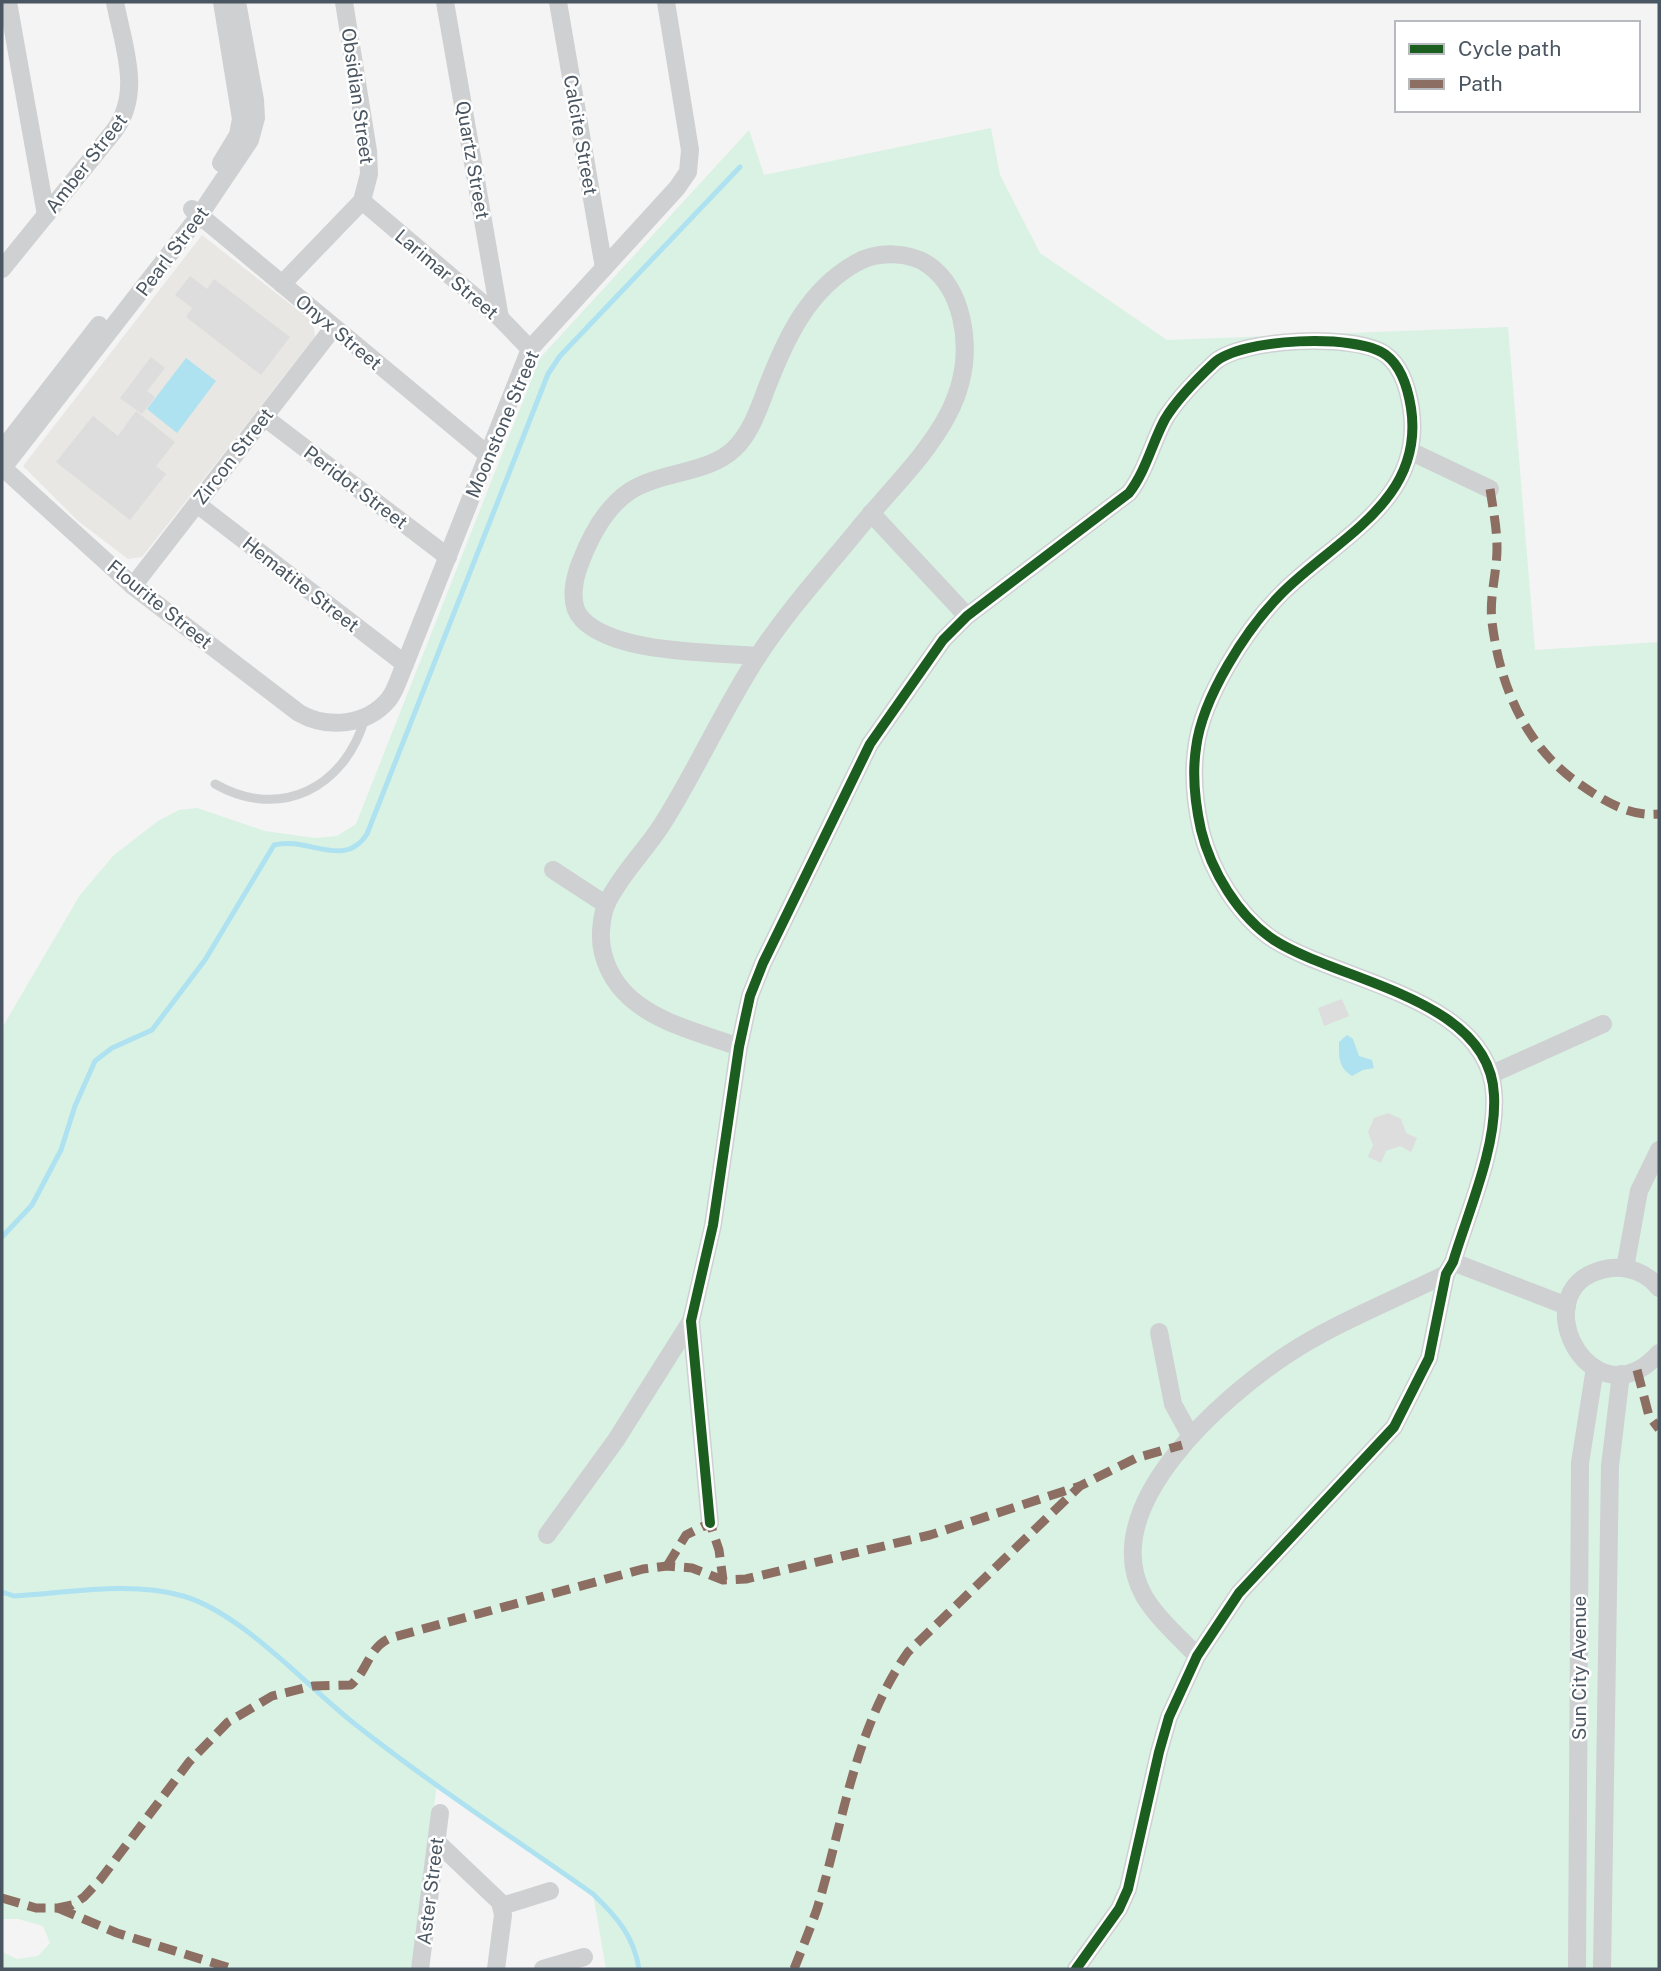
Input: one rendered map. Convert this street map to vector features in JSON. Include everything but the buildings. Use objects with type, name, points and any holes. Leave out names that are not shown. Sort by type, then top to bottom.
[{"type":"street","points":[[8,2],[46,215]]},
{"type":"street","name":"Amber Street","points":[[2,270],[114,131],[128,108],[130,84],[115,2]]},
{"type":"street","name":"Pearl Street","points":[[2,450],[195,212],[239,135],[241,119],[222,2]]},
{"type":"street","name":"Pearl Street","points":[[2,468],[250,140],[256,118],[237,2]]},
{"type":"street","name":"Obsidian Street","points":[[344,2],[369,151],[369,174],[362,201]]},
{"type":"street","name":"Quartz Street","points":[[445,2],[500,318]]},
{"type":"street","name":"Calcite Street","points":[[558,2],[604,268]]},
{"type":"street","name":"Moonstone Street","points":[[329,724],[365,716],[390,698],[530,349],[677,188],[688,172],[690,150],[666,2]]},
{"type":"street","points":[[282,284],[362,201]]},
{"type":"street","name":"Larimar Street","points":[[362,201],[500,318],[530,349]]},
{"type":"street","name":"Onyx Street","points":[[195,212],[488,454]]},
{"type":"street","points":[[739,1047],[658,1018],[628,998],[603,953],[605,904],[662,825],[758,656],[871,513],[943,428],[959,395],[965,357],[965,332],[958,304],[946,280],[925,262],[896,254],[870,256],[853,264],[816,293],[789,335],[756,417],[733,450],[714,461],[631,491],[611,507],[591,538],[578,567],[573,597],[579,617],[605,635],[636,644],[758,656]]},
{"type":"street","name":"Zircon Street","points":[[133,586],[334,327]]},
{"type":"street","points":[[710,1522],[691,1321],[718,1199],[739,1047],[750,996],[762,963],[864,756],[912,682],[943,640],[967,616],[1129,493],[1139,480],[1166,418],[1218,358],[1241,347],[1267,343],[1340,342],[1373,347],[1387,355],[1400,371],[1409,394],[1413,422],[1412,452],[1389,495],[1372,516],[1279,595],[1244,641],[1205,714],[1196,745],[1196,801],[1212,861],[1228,891],[1270,937],[1296,952],[1437,1012],[1458,1027],[1476,1047],[1492,1074],[1495,1097],[1489,1142],[1449,1268],[1429,1358],[1394,1427],[1239,1592],[1197,1656],[1163,1740],[1128,1889],[1119,1909],[1076,1969]]},
{"type":"street","name":"Peridot Street","points":[[264,417],[448,558]]},
{"type":"street","points":[[1412,452],[1490,489]]},
{"type":"street","name":"Flourite Street","points":[[2,468],[133,586],[299,713],[316,722],[329,724]]},
{"type":"street","name":"Hematite Street","points":[[197,504],[405,664]]},
{"type":"street","points":[[871,513],[967,616]]},
{"type":"street","points":[[553,870],[605,904]]},
{"type":"street","points":[[1492,1074],[1603,1024]]},
{"type":"street","points":[[1625,1268],[1639,1191],[1659,1150]]},
{"type":"street","points":[[1197,1656],[1144,1595],[1137,1575],[1134,1551],[1138,1527],[1153,1487],[1190,1435],[1290,1353],[1449,1268],[1567,1306]]},
{"type":"street","points":[[1659,1288],[1647,1276],[1625,1268],[1604,1269],[1585,1279],[1567,1306],[1565,1318],[1570,1342],[1585,1362],[1595,1368],[1621,1374],[1646,1366],[1659,1353]]},
{"type":"street","points":[[547,1535],[616,1440],[691,1321]]},
{"type":"street","points":[[1159,1332],[1172,1404],[1190,1435]]},
{"type":"street","name":"Sun City Avenue","points":[[1577,1969],[1580,1463],[1595,1368]]},
{"type":"street","name":"Sun City Avenue","points":[[1602,1969],[1610,1466],[1621,1374]]},
{"type":"street","name":"Aster Street","points":[[420,1969],[440,1813]]},
{"type":"street","points":[[437,1842],[498,1899],[502,1906],[496,1969]]},
{"type":"street","points":[[1577,1856],[1604,1856]]},
{"type":"street","points":[[502,1906],[550,1891]]},
{"type":"street","points":[[543,1969],[584,1957]]},
{"type":"lane","points":[[215,784],[251,800],[272,801],[305,793],[345,760],[359,740],[365,716]]},
{"type":"shaded area","points":[[202,235],[313,322],[315,337],[142,557],[128,559],[78,521],[23,466]]},
{"type":"green space","points":[[991,128],[1000,175],[1040,253],[1167,340],[1508,327],[1535,650],[1659,642],[1659,1969],[606,1969],[593,1894],[437,1785],[411,1969],[2,1969],[2,1952],[17,1959],[38,1956],[50,1943],[43,1926],[18,1919],[2,1919],[2,1028],[80,895],[114,855],[158,821],[179,810],[197,808],[265,831],[315,838],[337,836],[356,824],[540,358],[749,130],[764,175]]},
{"type":"water","points":[[186,358],[216,381],[177,433],[147,409]]},
{"type":"water","points":[[1347,1035],[1353,1039],[1359,1056],[1372,1060],[1374,1068],[1352,1076],[1344,1069],[1339,1057],[1339,1042]]},
{"type":"waterway","points":[[2,1237],[32,1205],[61,1150],[75,1106],[95,1061],[112,1048],[152,1030],[205,960],[274,845],[287,843],[325,850],[348,850],[367,834],[548,374],[560,356],[740,167]]},
{"type":"waterway","points":[[2,1592],[14,1596],[99,1589],[142,1589],[183,1596],[229,1618],[388,1750],[593,1894],[623,1927],[633,1946],[639,1969]]},
{"type":"marked path","points":[[1490,489],[1497,548],[1492,622],[1502,670],[1519,714],[1545,753],[1581,785],[1608,802],[1628,810],[1659,814]]},
{"type":"marked path","points":[[1637,1370],[1649,1416],[1659,1429]]},
{"type":"marked path","points":[[794,1969],[817,1909],[863,1744],[890,1681],[908,1652],[1080,1486],[1136,1458],[1182,1445]]},
{"type":"marked path","points":[[2,1898],[36,1908],[58,1908],[72,1905],[84,1897],[100,1880],[189,1762],[228,1722],[272,1696],[313,1686],[351,1685],[372,1653],[390,1638],[643,1569],[667,1566],[692,1568],[723,1580],[746,1579],[930,1535],[1080,1486]]},
{"type":"marked path","points":[[667,1566],[686,1535],[710,1523],[719,1550],[723,1580]]},
{"type":"marked path","points":[[58,1908],[117,1933],[233,1969]]},
{"type":"cycle path","points":[[710,1523],[691,1321],[713,1225],[739,1047],[750,996],[763,963],[870,744],[943,640],[967,616],[1129,493],[1140,476],[1165,419],[1214,363],[1248,348],[1299,341],[1351,343],[1386,355],[1400,372],[1411,408],[1412,440],[1404,468],[1391,493],[1372,515],[1268,608],[1228,665],[1216,686],[1200,728],[1195,758],[1196,799],[1201,830],[1219,876],[1238,905],[1261,930],[1302,955],[1407,997],[1440,1014],[1467,1036],[1486,1062],[1494,1095],[1491,1136],[1473,1201],[1453,1262],[1446,1274],[1429,1358],[1394,1427],[1239,1593],[1197,1656],[1169,1717],[1128,1889],[1119,1909],[1076,1969]]}]
